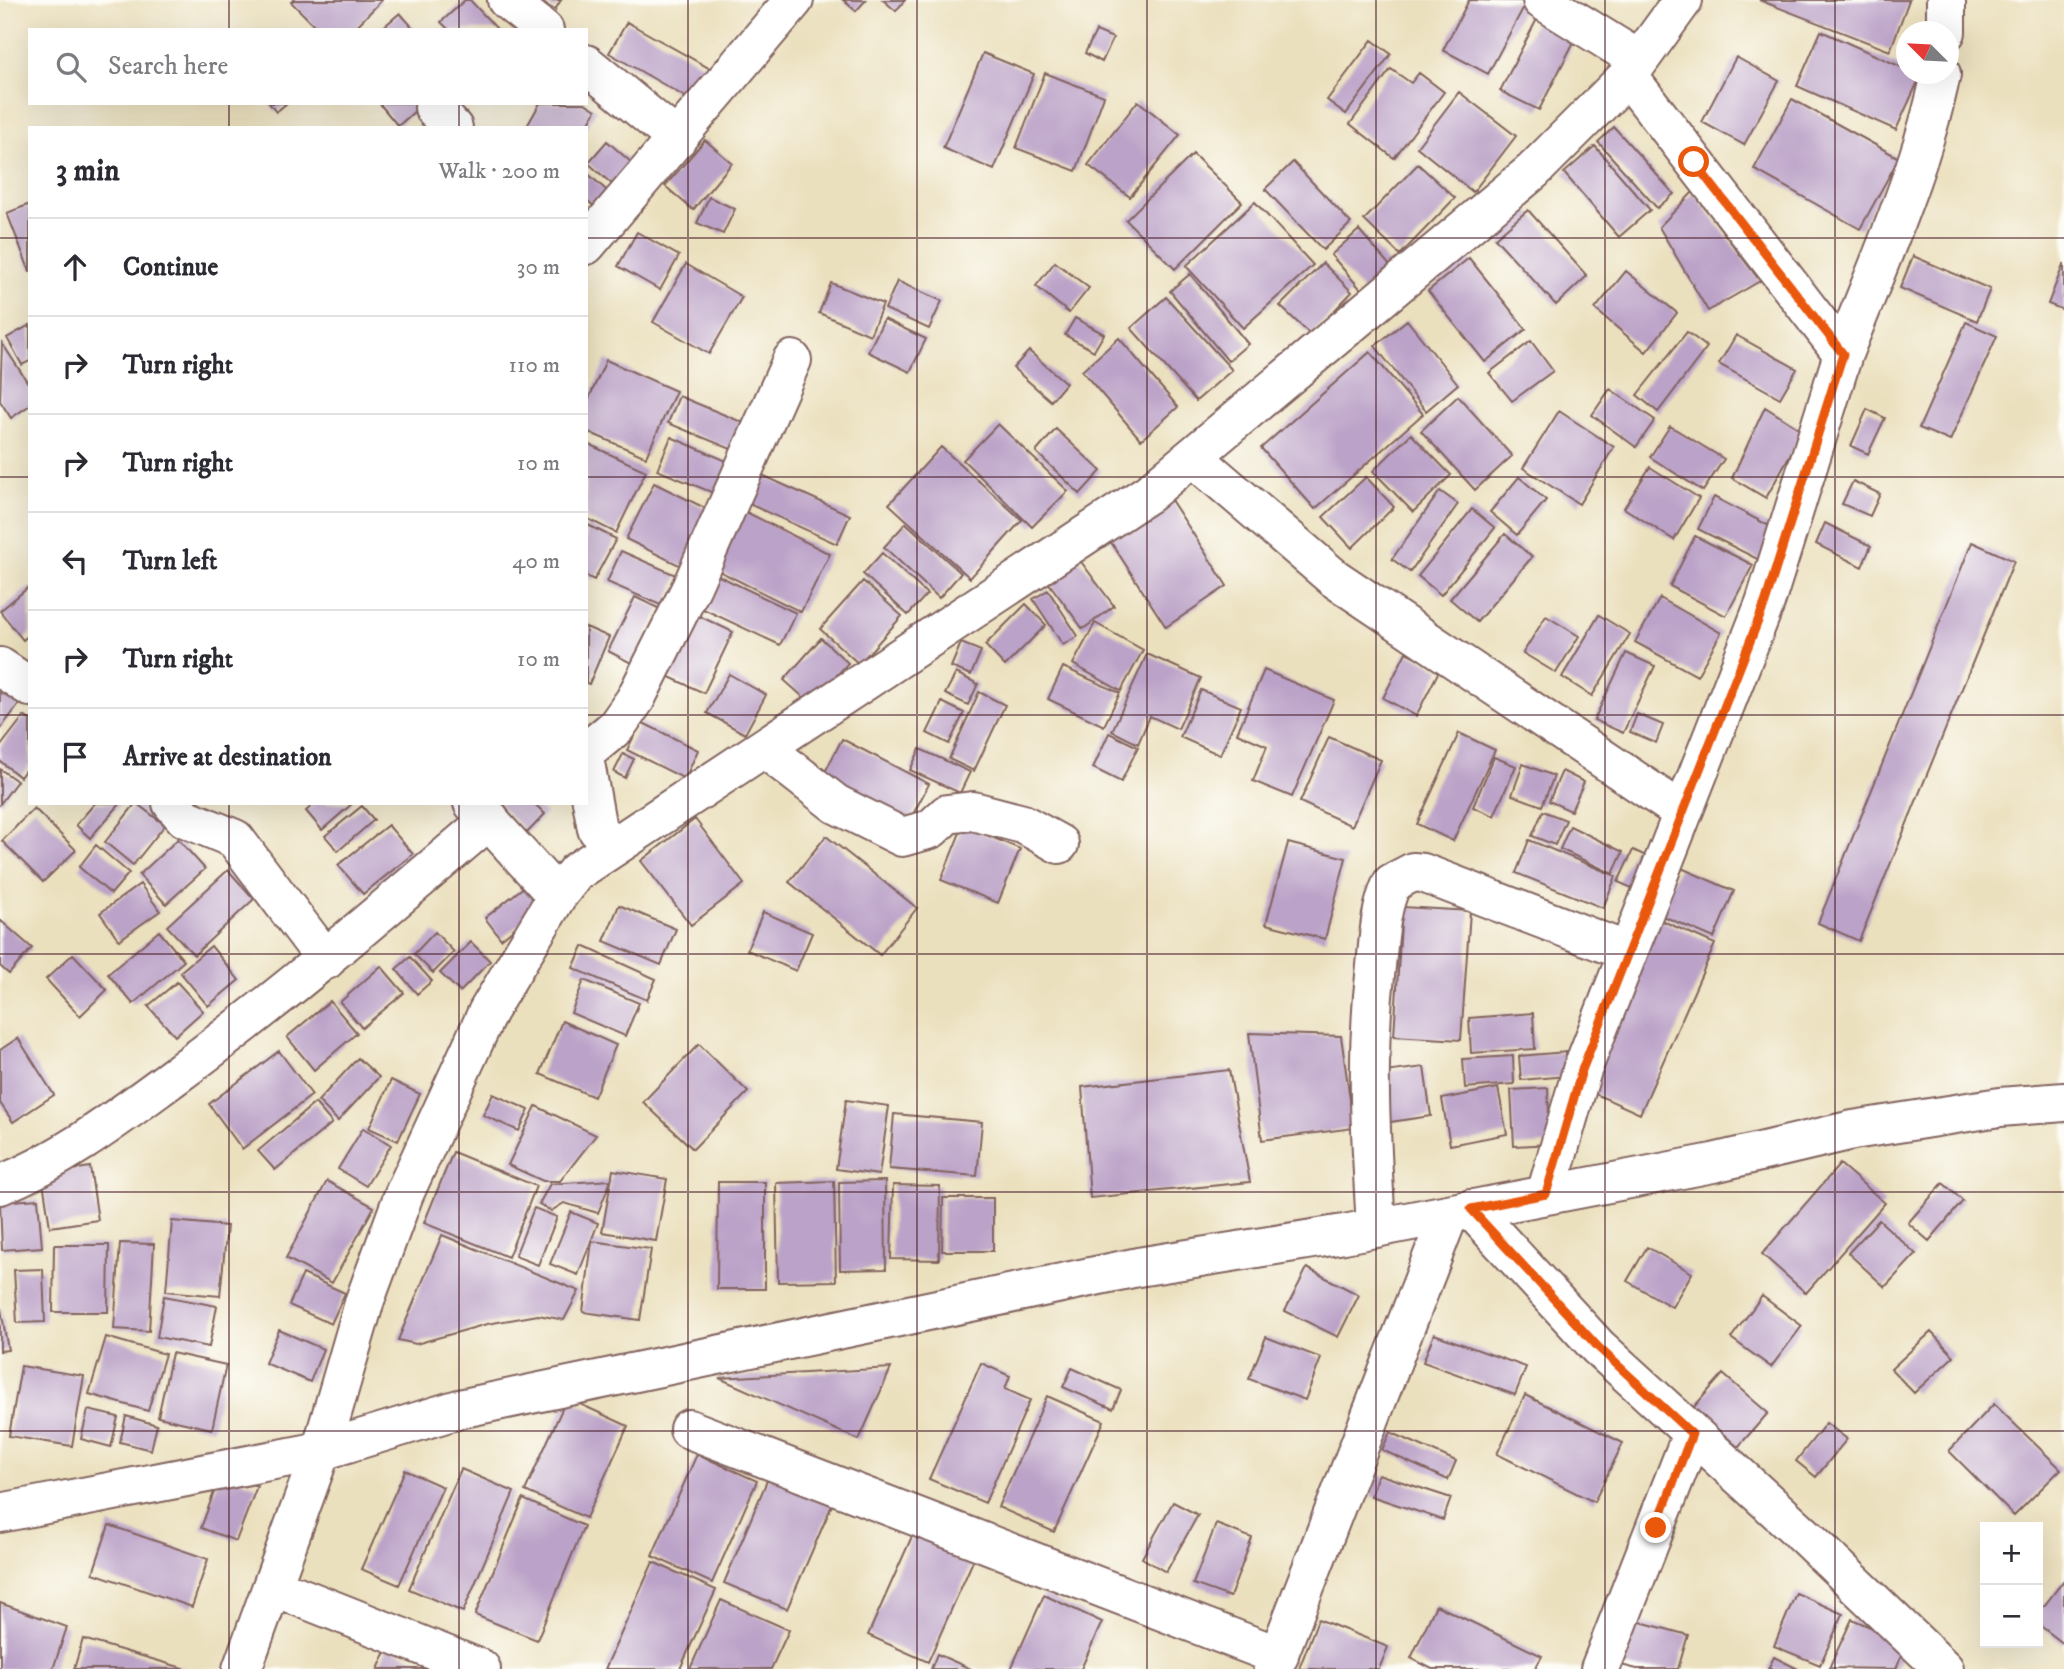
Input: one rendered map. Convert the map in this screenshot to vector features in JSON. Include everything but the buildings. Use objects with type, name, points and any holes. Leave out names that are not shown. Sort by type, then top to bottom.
[{"type":"street","points":[[507,0],[542,28]]},
{"type":"street","points":[[588,243],[794,0]]},
{"type":"street","points":[[1542,0],[1634,68],[1843,354]]},
{"type":"street","points":[[242,1669],[321,1451],[365,1300],[404,1194],[488,1011],[557,897],[576,872],[1149,493],[1533,171],[1634,68],[1683,0]]},
{"type":"street","points":[[1946,0],[1946,21]]},
{"type":"street","points":[[588,66],[677,139]]},
{"type":"street","points":[[1546,1194],[1582,1070],[1765,603],[1843,354],[1900,211],[1932,116],[1939,84]]},
{"type":"street","points":[[588,750],[616,727],[635,700],[692,586],[792,360]]},
{"type":"street","points":[[1193,457],[1334,578],[1682,812]]},
{"type":"street","points":[[0,667],[28,686]]},
{"type":"street","points":[[764,748],[836,804],[902,837],[931,829],[947,814],[973,811],[1023,824],[1059,844]]},
{"type":"street","points":[[588,779],[597,829],[612,846]]},
{"type":"street","points":[[174,805],[185,818],[234,839],[326,960]]},
{"type":"street","points":[[0,1185],[92,1137],[326,960],[482,811],[557,897]]},
{"type":"street","points":[[1376,1228],[1367,1075],[1370,1017],[1382,910],[1392,883],[1413,872],[1423,873],[1629,952]]},
{"type":"street","points":[[0,1513],[321,1451],[459,1409],[1138,1267],[1376,1228],[1713,1163],[1853,1130],[2000,1107],[2064,1102]]},
{"type":"street","points":[[1460,1211],[1598,1347],[1933,1664]]},
{"type":"street","points":[[689,1429],[1276,1662],[1460,1211]]},
{"type":"street","points":[[1600,1669],[1692,1434]]},
{"type":"street","points":[[272,1586],[481,1669]]},
{"type":"route","points":[[1656,1528],[1692,1434],[1598,1347],[1471,1209],[1546,1194],[1582,1070],[1765,603],[1843,354],[1694,162]]}]
